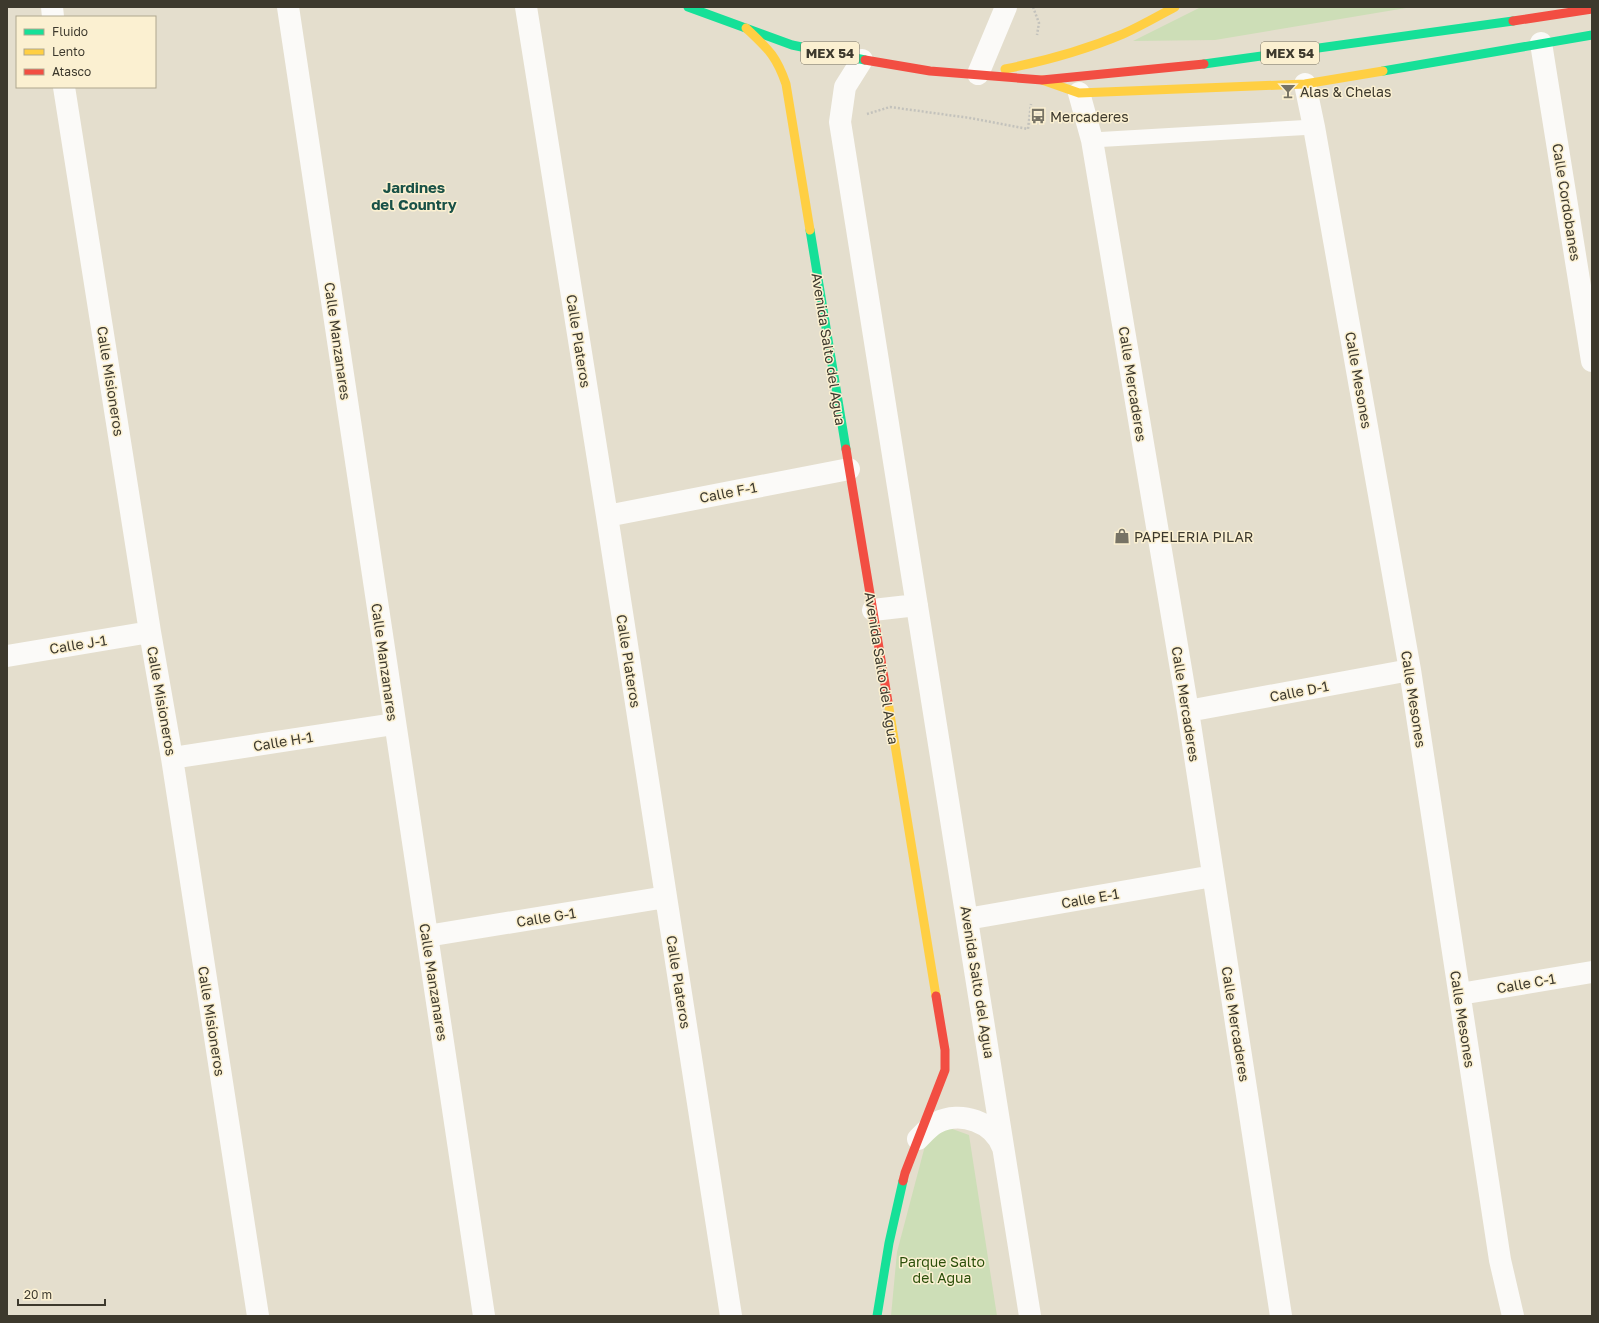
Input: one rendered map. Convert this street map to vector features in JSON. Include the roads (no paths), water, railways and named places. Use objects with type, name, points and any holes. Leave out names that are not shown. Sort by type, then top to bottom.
[{"type":"main road","name":"MEX 54","points":[[688,7],[792,45],[862,60],[930,71],[1042,80],[1178,68],[1403,38],[1592,9]]},
{"type":"main road","points":[[978,74],[1032,64],[1073,52],[1122,34],[1175,7]]},
{"type":"main road","name":"Avenida Salto del Agua","points":[[745,28],[769,49],[779,64],[786,84],[945,1050],[945,1070],[905,1173],[893,1227],[877,1316]]},
{"type":"main road","name":"MEX 54","points":[[1042,80],[1079,94],[1305,84],[1592,35]]},
{"type":"street","name":"Calle Manzanares","points":[[288,7],[394,724],[484,1316]]},
{"type":"street","name":"Calle Plateros","points":[[526,7],[607,516],[731,1316]]},
{"type":"street","points":[[978,74],[1006,7]]},
{"type":"street","name":"Calle Cordobanes","points":[[1541,43],[1592,361]]},
{"type":"street","name":"Avenida Salto del Agua","points":[[862,60],[846,87],[840,122],[1006,1157],[1030,1316]]},
{"type":"street","name":"Calle Mesones","points":[[1305,84],[1314,127],[1410,670],[1500,1260],[1513,1316]]},
{"type":"street","name":"Calle Misioneros","points":[[64,88],[150,632],[172,758],[258,1316]]},
{"type":"street","name":"Calle Mercaderes","points":[[1079,94],[1092,140],[1188,711],[1281,1316]]},
{"type":"street","name":"Calle F-1","points":[[607,516],[849,468]]},
{"type":"street","points":[[873,610],[917,605]]},
{"type":"street","name":"Calle J-1","points":[[7,656],[150,632]]},
{"type":"street","name":"Calle D-1","points":[[1188,711],[1410,670]]},
{"type":"street","name":"Calle H-1","points":[[172,758],[394,724]]},
{"type":"street","name":"Calle E-1","points":[[967,919],[1213,876]]},
{"type":"street","name":"Calle G-1","points":[[427,936],[666,897]]},
{"type":"street","name":"Calle C-1","points":[[1460,994],[1592,972]]},
{"type":"street","points":[[918,1139],[926,1130],[937,1122],[948,1118],[961,1117],[985,1125],[994,1134],[1006,1157]]},
{"type":"lane","points":[[1092,140],[1314,127]]},
{"type":"place","name":"Alas & Chelas","points":[[1288,91]]},
{"type":"place","name":"Mercaderes","points":[[1038,116]]},
{"type":"place","name":"PAPELERIA PILAR","points":[[1122,536]]},
{"type":"district","name":"Jardines del Country","points":[[414,196]]},
{"type":"park label","name":"Parque Salto del Agua","points":[[942,1270]]}]
